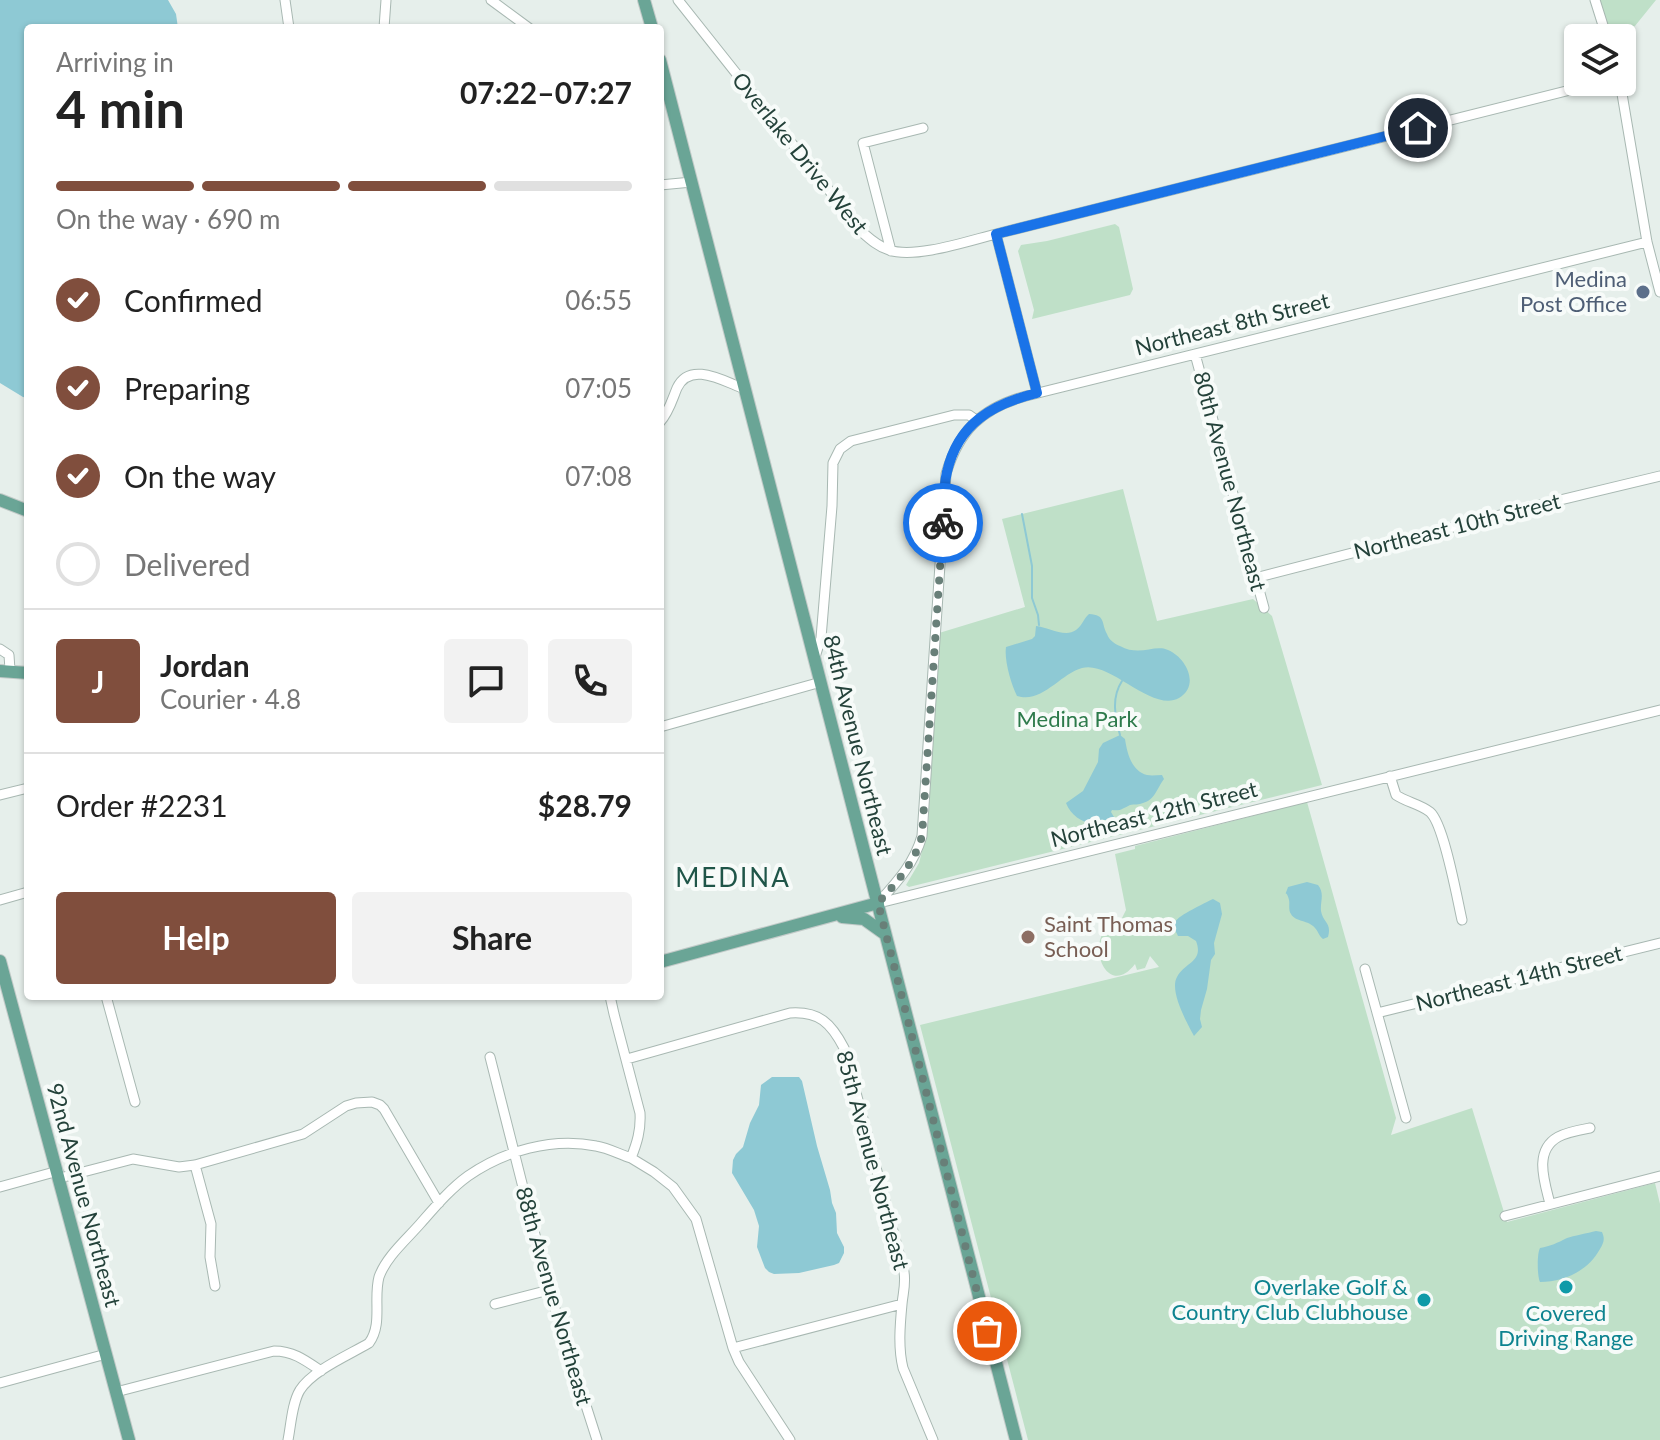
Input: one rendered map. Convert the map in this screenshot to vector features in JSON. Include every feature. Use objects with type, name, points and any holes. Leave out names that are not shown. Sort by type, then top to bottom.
[{"type":"main road","points":[[645,1],[651,24]]},
{"type":"main road","name":"84th Avenue Northeast","points":[[664,75],[1016,1440]]},
{"type":"main road","points":[[0,500],[24,509]]},
{"type":"main road","name":"Northeast 12th Street","points":[[664,961],[878,903]]},
{"type":"main road","points":[[831,916],[864,919],[885,934]]},
{"type":"main road","name":"92nd Avenue Northeast","points":[[0,961],[129,1440]]},
{"type":"street","points":[[285,0],[288,24]]},
{"type":"street","points":[[491,0],[524,24]]},
{"type":"street","name":"Overlake Drive West","points":[[678,0],[863,233],[873,242],[903,253],[926,251],[996,234],[1564,92]]},
{"type":"street","points":[[1595,0],[1603,24]]},
{"type":"street","points":[[383,2],[384,24]]},
{"type":"street","points":[[1622,96],[1647,242],[1660,292]]},
{"type":"street","points":[[891,251],[863,143],[923,128]]},
{"type":"street","points":[[664,185],[692,182]]},
{"type":"street","points":[[996,234],[1037,393]]},
{"type":"street","name":"Northeast 8th Street","points":[[976,420],[998,405],[1037,393],[1647,242]]},
{"type":"street","name":"80th Avenue Northeast","points":[[1195,354],[1264,608]]},
{"type":"street","points":[[664,417],[678,386],[691,374],[704,374],[745,389]]},
{"type":"street","points":[[815,657],[821,638],[833,463],[837,453],[851,441],[954,415],[969,415],[976,420],[957,444],[946,474],[925,819],[918,851],[878,903]]},
{"type":"street","name":"Northeast 10th Street","points":[[1255,578],[1660,476]]},
{"type":"street","points":[[0,649],[9,655],[5,671]]},
{"type":"street","points":[[664,726],[821,682]]},
{"type":"street","name":"Northeast 12th Street","points":[[878,903],[1660,710]]},
{"type":"street","points":[[1390,776],[1396,795],[1429,811],[1434,817],[1462,920]]},
{"type":"street","points":[[0,795],[24,789]]},
{"type":"street","points":[[901,877],[902,888],[916,894]]},
{"type":"street","points":[[0,900],[24,893]]},
{"type":"street","name":"Northeast 14th Street","points":[[1377,1013],[1660,943]]},
{"type":"street","points":[[1365,969],[1406,1118]]},
{"type":"street","points":[[107,1000],[135,1102]]},
{"type":"street","points":[[611,1000],[640,1113],[641,1127],[631,1158]]},
{"type":"street","name":"85th Avenue Northeast","points":[[627,1059],[790,1013],[812,1014],[837,1034],[844,1048],[904,1272],[903,1368],[933,1440]]},
{"type":"street","name":"88th Avenue Northeast","points":[[490,1057],[549,1290],[597,1440]]},
{"type":"street","points":[[0,1187],[133,1159],[179,1167],[195,1165],[303,1134],[346,1106],[365,1101],[384,1109],[439,1203]]},
{"type":"street","points":[[1550,1204],[1542,1166],[1547,1147],[1563,1135],[1590,1128]]},
{"type":"street","points":[[288,1440],[301,1388],[321,1371],[374,1337],[380,1277],[389,1259],[439,1203],[466,1177],[514,1152],[535,1146],[579,1143],[599,1146],[631,1158],[654,1172],[673,1187],[696,1219],[733,1348],[790,1440]]},
{"type":"street","points":[[195,1165],[211,1224],[210,1257],[215,1286]]},
{"type":"street","points":[[1505,1216],[1660,1176]]},
{"type":"street","points":[[495,1304],[549,1290]]},
{"type":"street","points":[[733,1348],[902,1304]]},
{"type":"street","points":[[116,1392],[274,1351],[287,1351],[300,1356],[321,1371]]},
{"type":"street","points":[[0,1383],[106,1354]]},
{"type":"green space","points":[[1592,0],[1656,0],[1636,25],[1600,24]]},
{"type":"green space","points":[[1115,224],[1119,227],[1133,289],[1130,295],[1032,319],[1034,310],[1018,251],[1021,245]]},
{"type":"green space","name":"Medina Park","points":[[1123,489],[1157,621],[1253,599],[1272,616],[1322,785],[909,887],[906,885],[919,863],[928,828],[939,633],[1025,607],[1002,519]]},
{"type":"green space","points":[[1307,802],[1396,1118],[1391,1135],[1472,1108],[1507,1222],[1655,1183],[1660,1204],[1660,1440],[1028,1440],[920,1025],[1159,967],[1150,956],[1145,968],[1137,970],[1135,964],[1123,974],[1113,975],[1105,969],[1100,958],[1099,946],[1103,934],[1112,924],[1127,920],[1140,930],[1139,923],[1122,918],[1126,910],[1115,854],[1135,849],[1135,846]]},
{"type":"water","points":[[0,0],[168,0],[177,24],[24,24],[24,397],[0,383]]},
{"type":"water","points":[[1089,614],[1101,618],[1109,638],[1118,645],[1134,650],[1163,649],[1175,654],[1188,672],[1189,687],[1185,693],[1168,701],[1156,699],[1105,671],[1082,668],[1035,696],[1017,696],[1008,672],[1006,647],[1032,639],[1036,626],[1062,633],[1072,632]]},
{"type":"water","points":[[1120,735],[1125,739],[1137,770],[1147,775],[1162,775],[1164,779],[1147,801],[1112,810],[1114,820],[1104,820],[1094,825],[1085,822],[1066,803],[1083,791],[1098,762],[1103,743]]},
{"type":"water","points":[[1307,882],[1318,885],[1321,891],[1321,911],[1329,928],[1328,937],[1323,939],[1312,925],[1293,917],[1290,911],[1286,893],[1288,887]]},
{"type":"water","points":[[1213,899],[1220,903],[1222,914],[1201,1010],[1202,1027],[1194,1036],[1180,1007],[1175,983],[1180,972],[1196,958],[1198,948],[1196,941],[1188,936],[1178,936],[1174,926],[1192,909]]},
{"type":"water","points":[[772,1077],[799,1077],[802,1081],[836,1213],[837,1233],[844,1247],[839,1263],[834,1265],[799,1273],[769,1272],[757,1247],[759,1226],[754,1210],[732,1173],[733,1160],[743,1147],[759,1105],[761,1085]]},
{"type":"water","points":[[1596,1231],[1602,1232],[1604,1240],[1589,1263],[1566,1277],[1540,1282],[1540,1248]]},
{"type":"waterway","points":[[1022,514],[1032,566],[1032,598],[1039,625]]},
{"type":"waterway","points":[[1120,735],[1115,701],[1122,681]]},
{"type":"waterway","points":[[1114,820],[1116,828]]},
{"type":"way so far","points":[[943,523],[925,819],[918,851],[905,873],[878,903],[987,1331]]},
{"type":"place","name":"Medina Post Office","points":[[1643,292]]},
{"type":"place","name":"Saint Thomas School","points":[[1028,937]]},
{"type":"place","name":"Covered Driving Range","points":[[1566,1287]]},
{"type":"place","name":"Overlake Golf & Country Club Clubhouse","points":[[1424,1300]]},
{"type":"district","name":"MEDINA","points":[[733,878]]},
{"type":"route","points":[[943,523],[946,474],[953,452],[965,432],[998,405],[1037,393],[996,234],[1418,128]]}]
